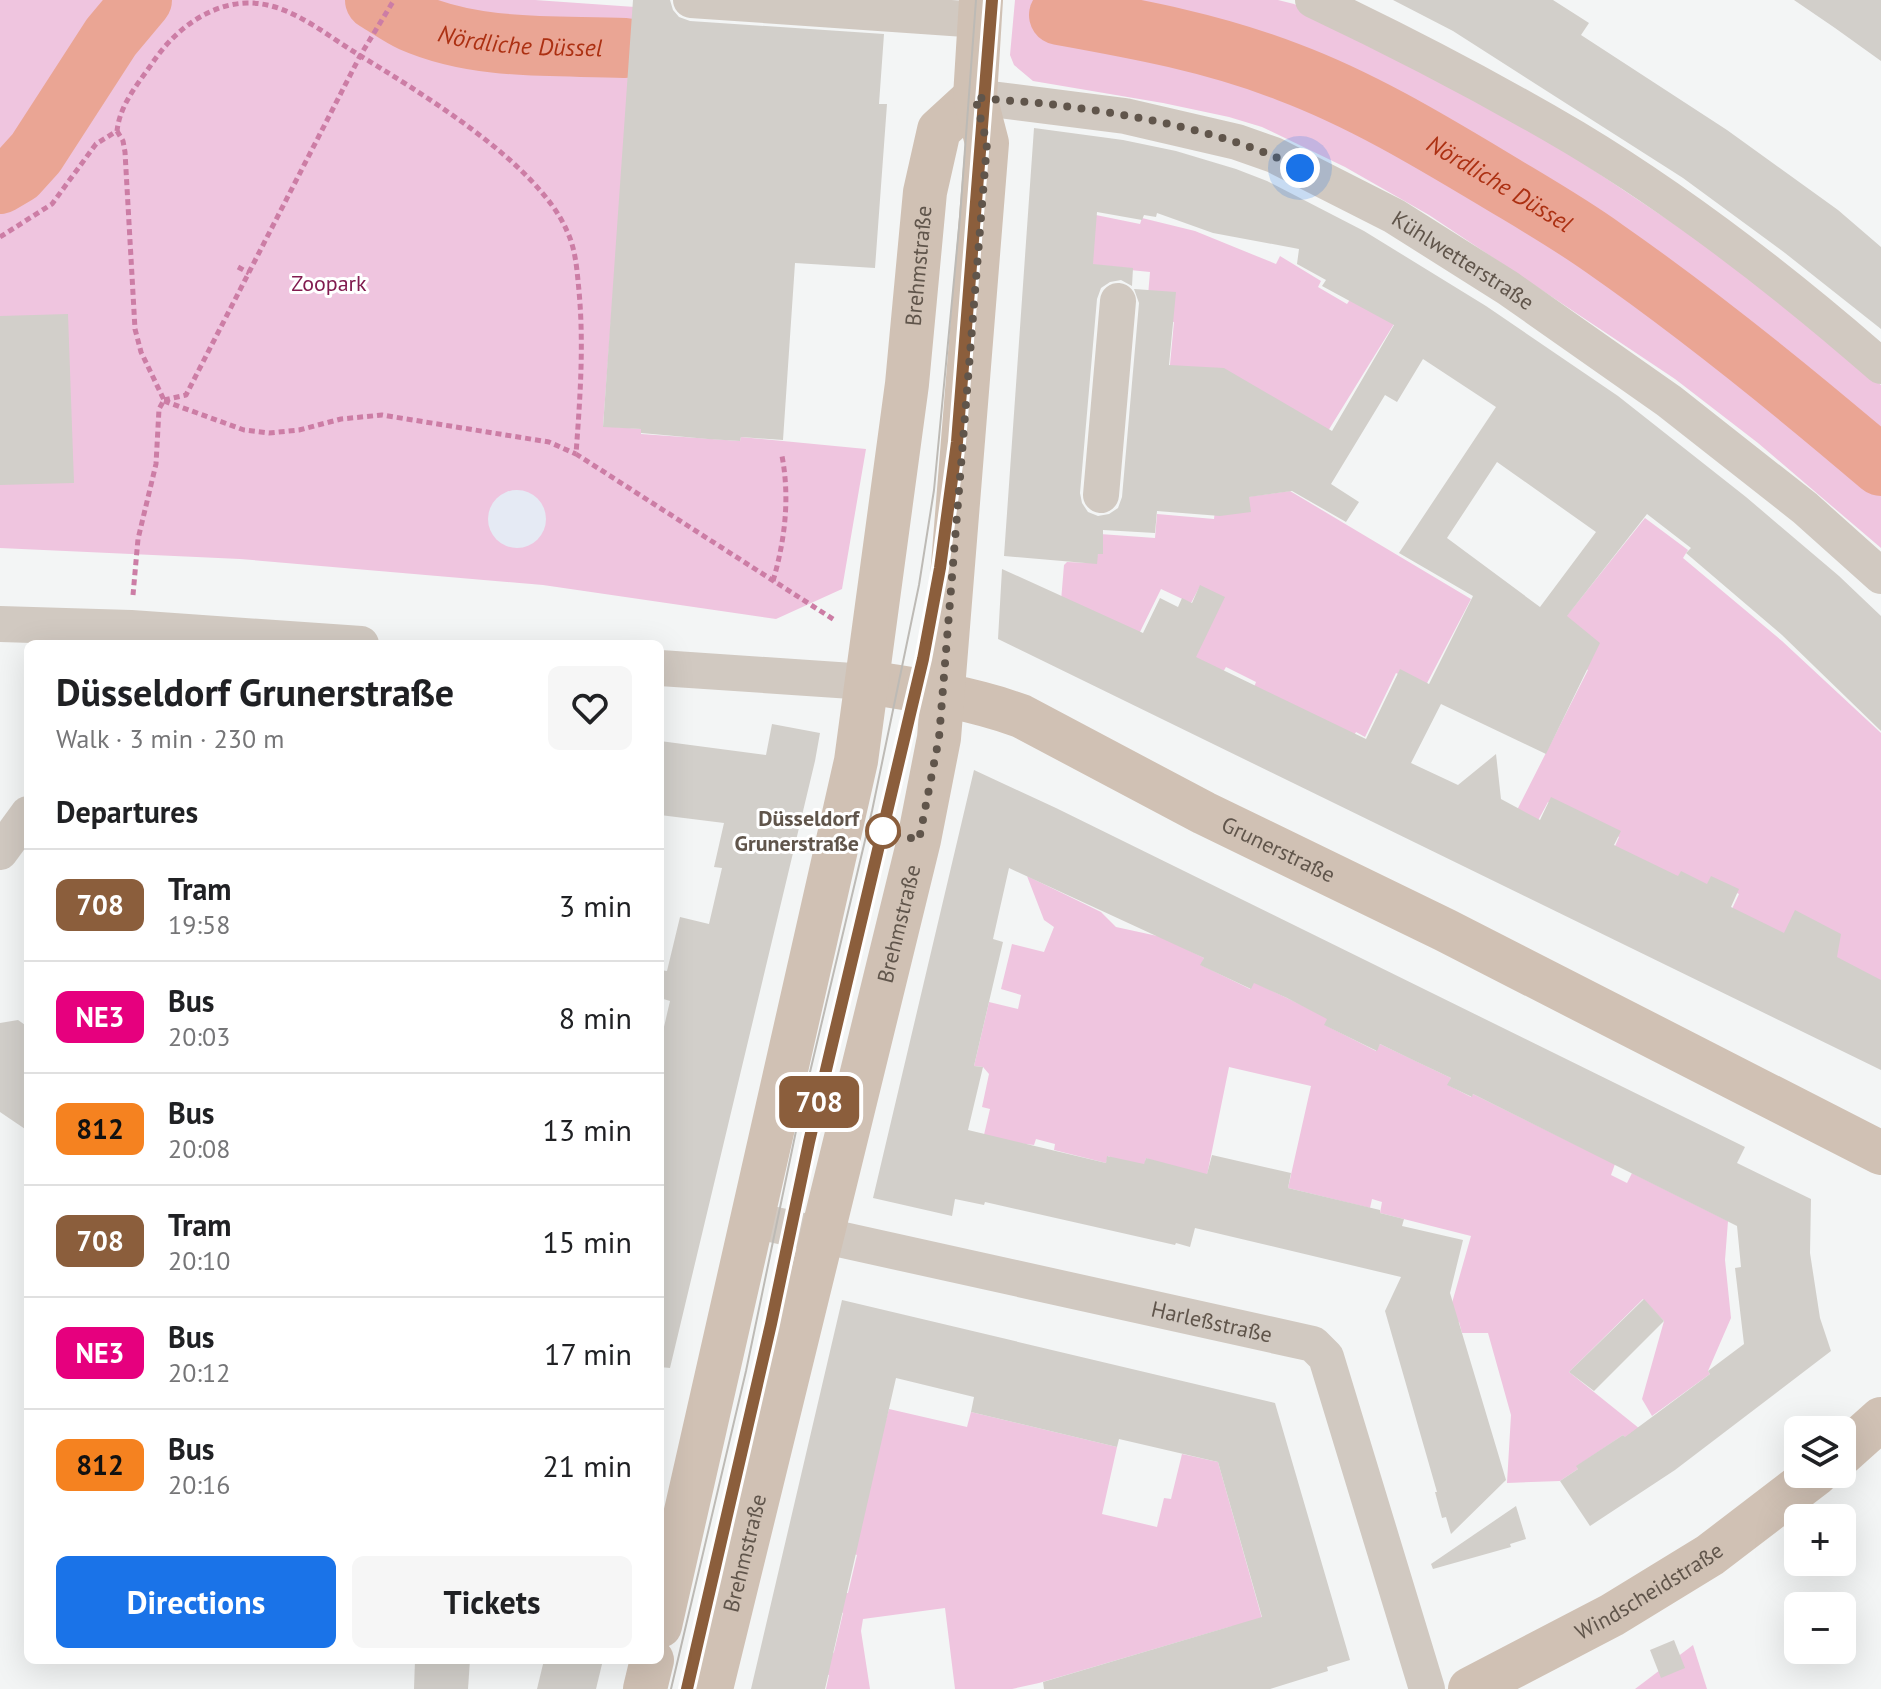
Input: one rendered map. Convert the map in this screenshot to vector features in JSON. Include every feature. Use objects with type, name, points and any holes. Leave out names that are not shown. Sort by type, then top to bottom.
[{"type":"main road","name":"Brehmstraße","points":[[711,1689],[820,1233],[856,1101],[919,840],[939,738],[987,143],[975,97],[980,10]]},
{"type":"main road","name":"Brehmstraße","points":[[664,1609],[853,775],[907,384],[925,192],[939,130],[975,97]]},
{"type":"main road","name":"Grunerstraße","points":[[867,682],[943,695],[1021,716],[1204,813],[1459,937],[1876,1154]]},
{"type":"main road","points":[[1856,1441],[1881,1419]]},
{"type":"main road","name":"Windscheidstraße","points":[[1470,1689],[1612,1615],[1710,1555],[1798,1488]]},
{"type":"main road","points":[[645,1689],[651,1664]]},
{"type":"street","points":[[691,0],[980,10]]},
{"type":"street","points":[[1313,0],[1400,41],[1578,140],[1707,226],[1881,366]]},
{"type":"street","name":"Kühlwetterstraße","points":[[975,97],[1125,116],[1237,142],[1274,155],[1394,216],[1508,288],[1669,401],[1805,508],[1881,576]]},
{"type":"street","points":[[1101,495],[1118,301]]},
{"type":"street","points":[[0,624],[130,636],[246,640]]},
{"type":"street","name":"Grunerstraße","points":[[664,668],[867,682]]},
{"type":"street","points":[[0,852],[24,819]]},
{"type":"street","name":"Harleßstraße","points":[[753,1220],[1313,1344],[1326,1357],[1427,1689]]},
{"type":"path","points":[[130,636],[136,554],[156,464],[159,409],[164,400],[186,395],[360,56],[394,0]]},
{"type":"path","points":[[0,237],[52,204],[96,144],[117,131],[123,108],[157,54],[194,20],[214,10],[246,3],[282,9],[462,121],[546,198],[567,231],[576,263],[583,361],[576,454]]},
{"type":"path","points":[[117,131],[125,152],[135,329],[141,352],[164,400],[219,422],[257,432],[299,430],[341,419],[382,415],[549,442],[576,454],[836,621]]},
{"type":"path","points":[[238,267],[249,273]]},
{"type":"path","points":[[773,581],[782,548],[786,510],[786,475],[782,456]]},
{"type":"green space","name":"Zoopark","points":[[0,0],[535,0],[635,7],[603,426],[641,429],[641,434],[740,441],[741,437],[866,449],[842,589],[776,619],[543,585],[240,559],[0,548]]},
{"type":"green space","points":[[1015,0],[1278,0],[1294,4],[1394,50],[1501,108],[1722,256],[1800,316],[1881,385],[1881,548],[1758,443],[1675,379],[1429,215],[1345,167],[1262,127],[1229,117],[1033,81],[1014,65],[1010,55]]},
{"type":"green space","points":[[1091,214],[1140,224],[1142,218],[1195,231],[1276,264],[1280,256],[1321,281],[1318,287],[1347,304],[1351,298],[1394,324],[1328,431],[1169,375],[1174,322],[1146,319],[1150,272],[1090,266]]},
{"type":"green space","points":[[1290,491],[1471,599],[1425,687],[1396,673],[1365,737],[1356,732],[1350,743],[1253,690],[1256,682],[1226,667],[1222,674],[1193,660],[1199,588],[1191,603],[1161,589],[1139,634],[1061,601],[1064,565],[1067,562],[1090,563],[1098,555],[1100,534],[1155,538],[1157,514],[1214,519],[1216,501]]},
{"type":"green space","points":[[1645,518],[1688,550],[1683,558],[1782,641],[1881,733],[1881,987],[1783,939],[1732,909],[1739,894],[1710,880],[1703,894],[1609,860],[1619,837],[1548,802],[1535,826],[1514,816],[1588,670],[1545,643]]},
{"type":"green space","points":[[1027,876],[1101,912],[1116,927],[1162,937],[1204,958],[1201,965],[1250,989],[1254,982],[1328,1018],[1325,1025],[1376,1051],[1380,1044],[1451,1078],[1448,1085],[1471,1097],[1473,1094],[1615,1164],[1611,1175],[1627,1183],[1632,1173],[1728,1221],[1725,1260],[1731,1318],[1708,1371],[1710,1374],[1652,1416],[1642,1399],[1664,1321],[1643,1299],[1569,1372],[1640,1429],[1626,1439],[1623,1435],[1560,1481],[1507,1483],[1511,1415],[1488,1333],[1462,1333],[1459,1322],[1450,1324],[1448,1317],[1471,1236],[1380,1213],[1382,1202],[1372,1199],[1370,1208],[1288,1188],[1311,1086],[1229,1067],[1205,1185],[1146,1158],[1143,1171],[1108,1156],[1106,1163],[1054,1150],[1055,1144],[1036,1139],[1034,1145],[983,1139],[990,1109],[982,1107],[989,1074],[983,1067],[974,1066],[989,1002],[1018,1009],[1021,995],[1001,989],[1012,944],[1044,952],[1054,927],[1044,920]]},
{"type":"green space","points":[[889,1409],[967,1427],[971,1412],[1117,1447],[1102,1514],[1157,1527],[1164,1498],[1171,1499],[1182,1454],[1218,1462],[1263,1622],[1229,1627],[1012,1689],[955,1689],[945,1608],[863,1619],[861,1631],[870,1689],[826,1689],[829,1675],[819,1673],[834,1652],[843,1613],[839,1611],[843,1593],[848,1593],[857,1555],[848,1552]]},
{"type":"green space","points":[[1693,1645],[1707,1689],[1635,1689]]},
{"type":"sand","points":[[517,490],[528,492],[537,499],[544,508],[544,530],[537,539],[528,546],[517,548],[506,546],[497,539],[490,530],[488,519],[490,508],[497,499],[506,492]]},
{"type":"building","points":[[633,0],[670,0],[679,17],[690,21],[884,34],[879,104],[887,104],[875,268],[795,263],[783,440],[741,437],[740,441],[708,439],[603,427]]},
{"type":"building","points":[[1393,0],[1553,0],[1589,23],[1581,35],[1727,130],[1838,210],[1881,247],[1881,329],[1683,178],[1453,31]]},
{"type":"building","points":[[1794,0],[1881,0],[1881,61],[1835,28]]},
{"type":"building","points":[[1034,128],[1123,140],[1176,151],[1236,169],[1267,181],[1364,231],[1486,306],[1618,396],[1746,497],[1881,616],[1881,731],[1782,635],[1686,553],[1691,548],[1647,514],[1567,616],[1600,643],[1546,754],[1441,704],[1411,763],[1458,785],[1496,754],[1501,799],[1540,820],[1551,797],[1621,831],[1614,845],[1678,876],[1681,871],[1707,884],[1711,876],[1739,889],[1731,907],[1784,933],[1795,910],[1841,934],[1837,957],[1881,980],[1881,1070],[998,639],[1002,569],[1143,633],[1160,598],[1178,607],[1182,598],[1192,603],[1200,585],[1225,597],[1196,657],[1366,739],[1400,669],[1429,684],[1473,596],[1399,553],[1496,407],[1423,359],[1397,402],[1385,395],[1331,484],[1359,502],[1346,522],[1292,491],[1249,497],[1251,512],[1220,516],[1157,511],[1155,533],[1103,530],[1103,554],[1098,554],[1097,564],[1004,556]],"holes":[[[1097,212],[1142,220],[1144,215],[1156,217],[1157,213],[1213,233],[1299,249],[1297,264],[1326,280],[1322,286],[1394,325],[1332,431],[1224,368],[1169,365],[1176,292],[1134,289],[1139,303],[1122,497],[1118,508],[1109,514],[1098,516],[1088,512],[1080,493],[1097,299],[1101,288],[1110,282],[1121,280],[1132,286],[1133,268],[1093,264]],[[1497,462],[1596,532],[1540,607],[1447,538]]]},
{"type":"building","points":[[68,314],[74,483],[0,485],[0,316]]},
{"type":"building","points":[[772,724],[820,733],[670,1368],[664,1367],[664,1027],[670,1001],[664,999],[664,971],[667,971],[680,917],[709,924],[722,868],[714,867],[724,823],[664,816],[664,742],[766,755]]},
{"type":"building","points":[[974,770],[1745,1147],[1737,1163],[1811,1199],[1810,1253],[1820,1318],[1831,1351],[1675,1470],[1590,1526],[1560,1481],[1578,1469],[1576,1466],[1623,1435],[1625,1437],[1710,1374],[1708,1371],[1744,1344],[1735,1268],[1741,1267],[1737,1226],[1473,1094],[1472,1097],[1447,1085],[1451,1078],[1380,1044],[1377,1051],[1324,1025],[1327,1019],[1287,998],[1254,983],[1251,989],[1200,965],[1204,958],[1009,868],[993,939],[1003,942],[974,1066],[983,1067],[968,1130],[1106,1163],[1107,1156],[1144,1164],[1146,1158],[1207,1174],[1212,1155],[1291,1173],[1288,1188],[1380,1210],[1380,1213],[1404,1219],[1402,1226],[1463,1240],[1450,1293],[1506,1480],[1451,1534],[1446,1517],[1442,1518],[1385,1311],[1401,1277],[1195,1228],[1190,1247],[985,1202],[984,1205],[955,1199],[952,1216],[873,1198]]},
{"type":"building","points":[[18,1020],[24,1024],[24,1128],[0,1112],[0,1023]]},
{"type":"building","points":[[1644,1299],[1664,1321],[1594,1391],[1569,1372]]},
{"type":"building","points":[[842,1300],[1275,1403],[1350,1660],[1327,1667],[1328,1671],[1270,1689],[1044,1689],[1043,1682],[1262,1617],[1218,1462],[1119,1439],[1117,1447],[971,1412],[974,1397],[896,1378],[825,1689],[751,1689]]},
{"type":"building","points":[[1516,1506],[1526,1539],[1510,1544],[1511,1547],[1433,1569],[1431,1564]]},
{"type":"building","points":[[1674,1640],[1685,1668],[1661,1678],[1650,1650]]},
{"type":"building","points":[[415,1664],[470,1664],[468,1689],[414,1689]]},
{"type":"building","points":[[543,1664],[602,1664],[596,1689],[537,1689]]},
{"type":"waterway","name":"Nördliche Düssel","points":[[0,184],[17,174],[36,153],[111,37],[142,0]]},
{"type":"waterway","name":"Nördliche Düssel","points":[[375,0],[412,22],[463,38],[517,45],[625,48]]},
{"type":"waterway","name":"Nördliche Düssel","points":[[1059,15],[1232,53],[1315,83],[1393,120],[1605,249],[1746,354],[1881,466]]},
{"type":"tram line","points":[[671,1689],[746,1371],[796,1131],[872,811],[919,585],[934,490],[960,217],[976,0]]},
{"type":"tram line","points":[[687,1689],[936,589],[957,442],[992,0]]},
{"type":"tram line","name":"708","points":[[687,1689],[771,1324],[809,1142],[923,659],[940,568],[957,442],[992,0]]},
{"type":"place","name":"Düsseldorf Grunerstraße","points":[[883,831]]},
{"type":"route","points":[[883,831],[919,840],[939,738],[958,533],[987,143],[975,97],[1076,108],[1177,126],[1237,142],[1300,168]]}]
